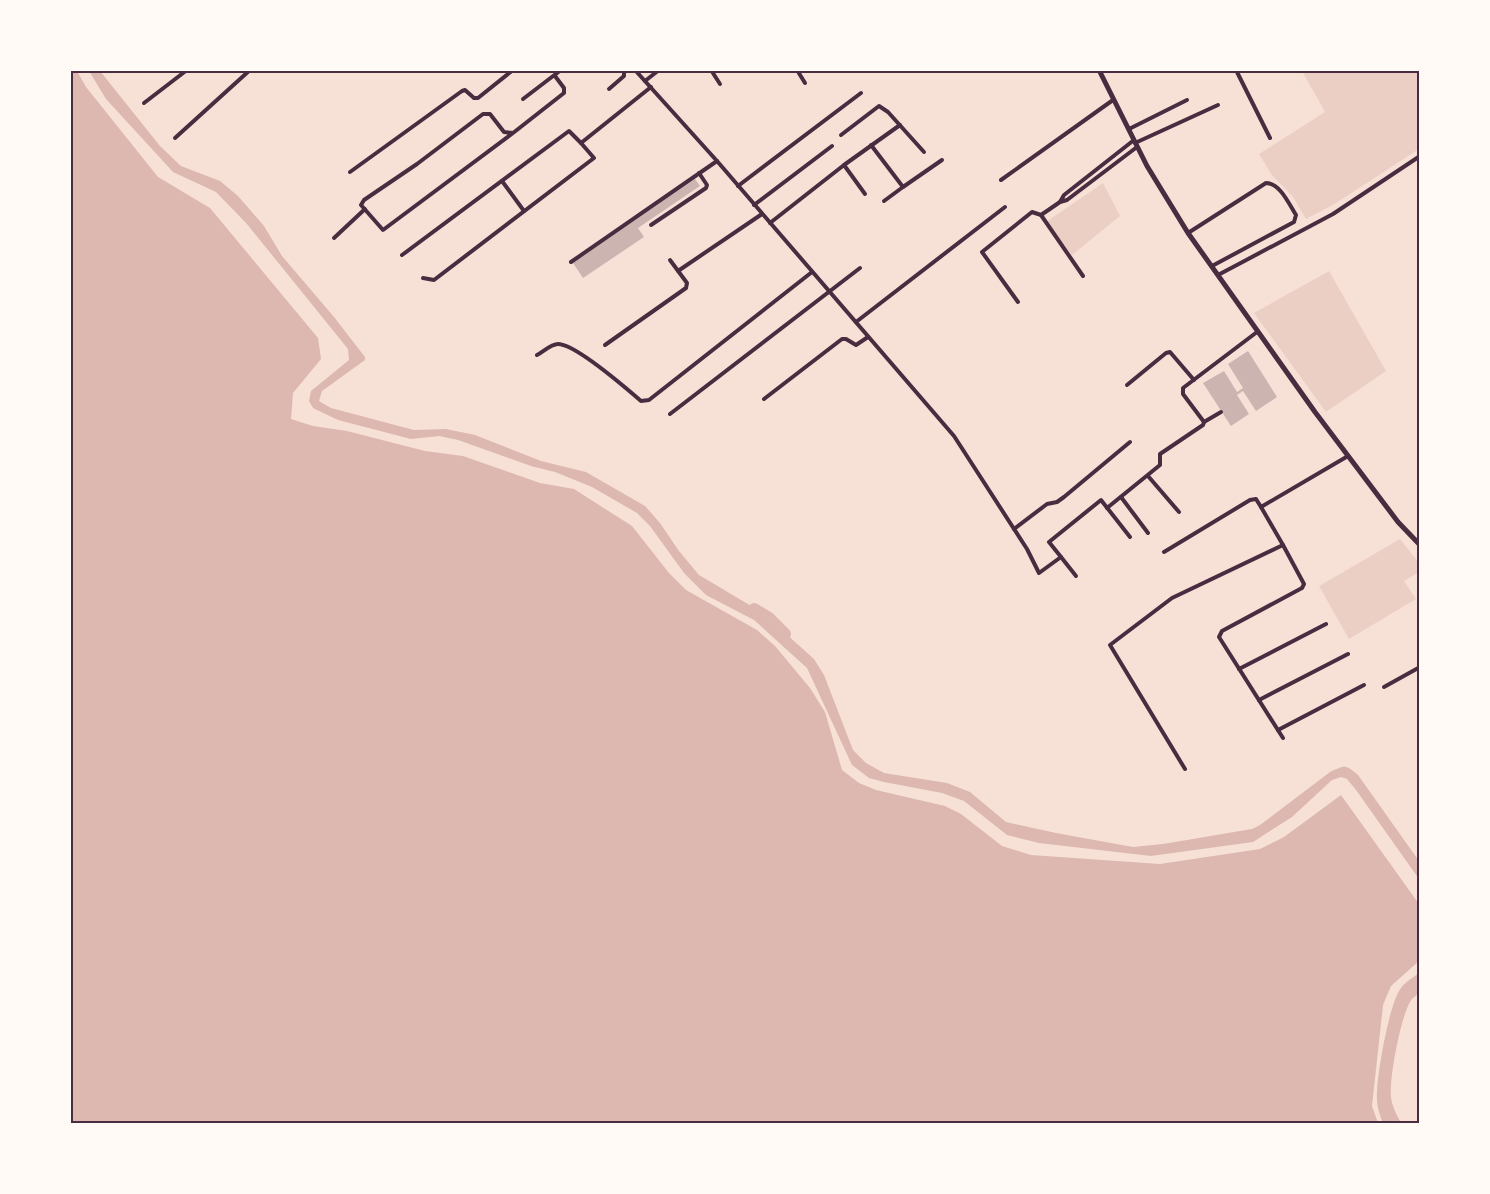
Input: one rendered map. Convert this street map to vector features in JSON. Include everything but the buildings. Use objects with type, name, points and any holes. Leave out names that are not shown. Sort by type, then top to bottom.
[{"type":"street","points":[[144,103],[187,70]]},
{"type":"street","points":[[175,138],[249,70]]},
{"type":"street","points":[[350,172],[462,91],[465,90],[474,98],[478,98],[513,70]]},
{"type":"street","points":[[523,99],[561,70]]},
{"type":"street","points":[[609,89],[624,76],[624,70]]},
{"type":"street","points":[[635,70],[717,161],[954,436],[1027,549],[1039,573],[1060,557]]},
{"type":"street","points":[[645,81],[658,70]]},
{"type":"street","points":[[711,70],[720,84]]},
{"type":"street","points":[[796,70],[805,83]]},
{"type":"street","points":[[1236,70],[1270,138]]},
{"type":"street","points":[[1100,71],[1135,144],[1211,267],[1348,456],[1398,522],[1419,545]]},
{"type":"street","points":[[513,133],[504,132],[490,114],[483,114],[417,164],[364,200],[361,205],[383,230],[513,133],[564,93],[564,88],[555,76]]},
{"type":"street","points":[[581,143],[651,87]]},
{"type":"street","points":[[738,186],[861,93]]},
{"type":"street","points":[[1001,180],[1113,100]]},
{"type":"street","points":[[1128,129],[1187,100]]},
{"type":"street","points":[[1041,215],[1060,201],[1064,195],[1135,144],[1218,105]]},
{"type":"street","points":[[841,135],[879,106],[888,111],[924,152]]},
{"type":"street","points":[[770,223],[900,125]]},
{"type":"street","points":[[402,255],[569,131],[594,158],[434,280],[423,278]]},
{"type":"street","points":[[1060,201],[1067,200],[1135,144]]},
{"type":"street","points":[[871,145],[903,187]]},
{"type":"street","points":[[754,205],[832,146]]},
{"type":"street","points":[[1217,275],[1333,213],[1419,156]]},
{"type":"street","points":[[884,201],[942,160]]},
{"type":"street","points":[[571,262],[717,161]]},
{"type":"street","points":[[844,165],[865,194]]},
{"type":"street","points":[[651,225],[706,188],[706,183],[699,173]]},
{"type":"street","points":[[502,181],[524,211]]},
{"type":"street","points":[[1188,232],[1266,183],[1273,184],[1279,190],[1296,215],[1294,222],[1211,267]]},
{"type":"street","points":[[855,322],[1005,207]]},
{"type":"street","points":[[334,238],[365,209]]},
{"type":"street","points":[[1018,302],[982,250],[1032,212],[1041,215],[1083,276]]},
{"type":"street","points":[[678,271],[762,214]]},
{"type":"street","points":[[605,345],[686,288],[687,283],[670,260]]},
{"type":"street","points":[[670,414],[860,268]]},
{"type":"street","points":[[537,355],[554,344],[564,345],[582,355],[641,401],[649,400],[812,273]]},
{"type":"street","points":[[1204,422],[1183,394],[1183,388],[1257,332]]},
{"type":"street","points":[[764,399],[842,339],[856,345],[868,337]]},
{"type":"street","points":[[1127,385],[1170,352],[1194,380]]},
{"type":"street","points":[[1107,508],[1160,465],[1160,454],[1221,412]]},
{"type":"street","points":[[1014,529],[1047,504],[1056,502],[1064,496],[1130,441]]},
{"type":"street","points":[[1261,507],[1348,456]]},
{"type":"street","points":[[1148,476],[1179,512]]},
{"type":"street","points":[[1121,498],[1148,533]]},
{"type":"street","points":[[1164,552],[1254,498],[1261,507],[1304,584],[1294,593],[1222,631],[1219,637],[1283,738]]},
{"type":"street","points":[[1076,576],[1049,542],[1101,500],[1130,537]]},
{"type":"street","points":[[1185,769],[1110,645],[1172,598],[1283,544]]},
{"type":"street","points":[[1239,669],[1326,624]]},
{"type":"street","points":[[1259,700],[1348,654]]},
{"type":"street","points":[[1384,687],[1419,668]]},
{"type":"street","points":[[1278,730],[1364,685]]},
{"type":"shaded area","points":[[70,71],[77,71],[86,87],[158,177],[210,208],[318,338],[321,359],[293,393],[291,419],[425,451],[463,456],[540,483],[574,489],[632,526],[669,573],[686,590],[757,630],[775,646],[810,688],[825,712],[842,770],[859,783],[876,790],[945,806],[961,814],[1002,846],[1031,855],[1160,864],[1260,849],[1284,837],[1341,795],[1419,904],[1419,961],[1391,986],[1383,1005],[1372,1106],[1378,1123],[71,1123]]},
{"type":"shaded area","points":[[89,71],[100,71],[160,146],[181,166],[220,181],[238,196],[264,226],[282,256],[365,357],[365,360],[322,391],[319,401],[331,408],[414,430],[446,429],[475,435],[541,461],[586,472],[645,506],[699,575],[763,613],[814,659],[824,675],[853,750],[866,763],[884,773],[947,783],[970,792],[1006,822],[1133,847],[1252,829],[1330,772],[1345,767],[1358,775],[1419,861],[1419,879],[1356,790],[1347,779],[1341,777],[1332,780],[1292,817],[1253,842],[1151,856],[1039,843],[1007,835],[964,801],[942,793],[869,778],[852,765],[807,668],[754,620],[706,595],[684,573],[650,526],[637,513],[592,487],[555,472],[531,466],[458,440],[439,436],[411,439],[338,420],[313,408],[309,401],[311,391],[349,360],[348,349],[247,224],[216,192],[173,172],[106,99]]},
{"type":"shaded area","points":[[1302,71],[1420,71],[1419,149],[1333,205],[1306,219],[1293,197],[1272,175],[1259,154],[1325,112]]},
{"type":"shaded area","points":[[1103,183],[1120,216],[1072,255],[1046,222]]},
{"type":"shaded area","points":[[1329,271],[1386,371],[1326,412],[1254,313]]},
{"type":"shaded area","points":[[1400,539],[1419,563],[1419,572],[1404,581],[1416,599],[1349,639],[1319,586]]},
{"type":"shaded area","points":[[1419,973],[1419,993],[1412,999],[1404,1018],[1392,1076],[1392,1101],[1401,1123],[1383,1123],[1378,1108],[1377,1092],[1388,1022],[1401,988]]},
{"type":"waterway","points":[[754,609],[769,618],[785,634]]}]
